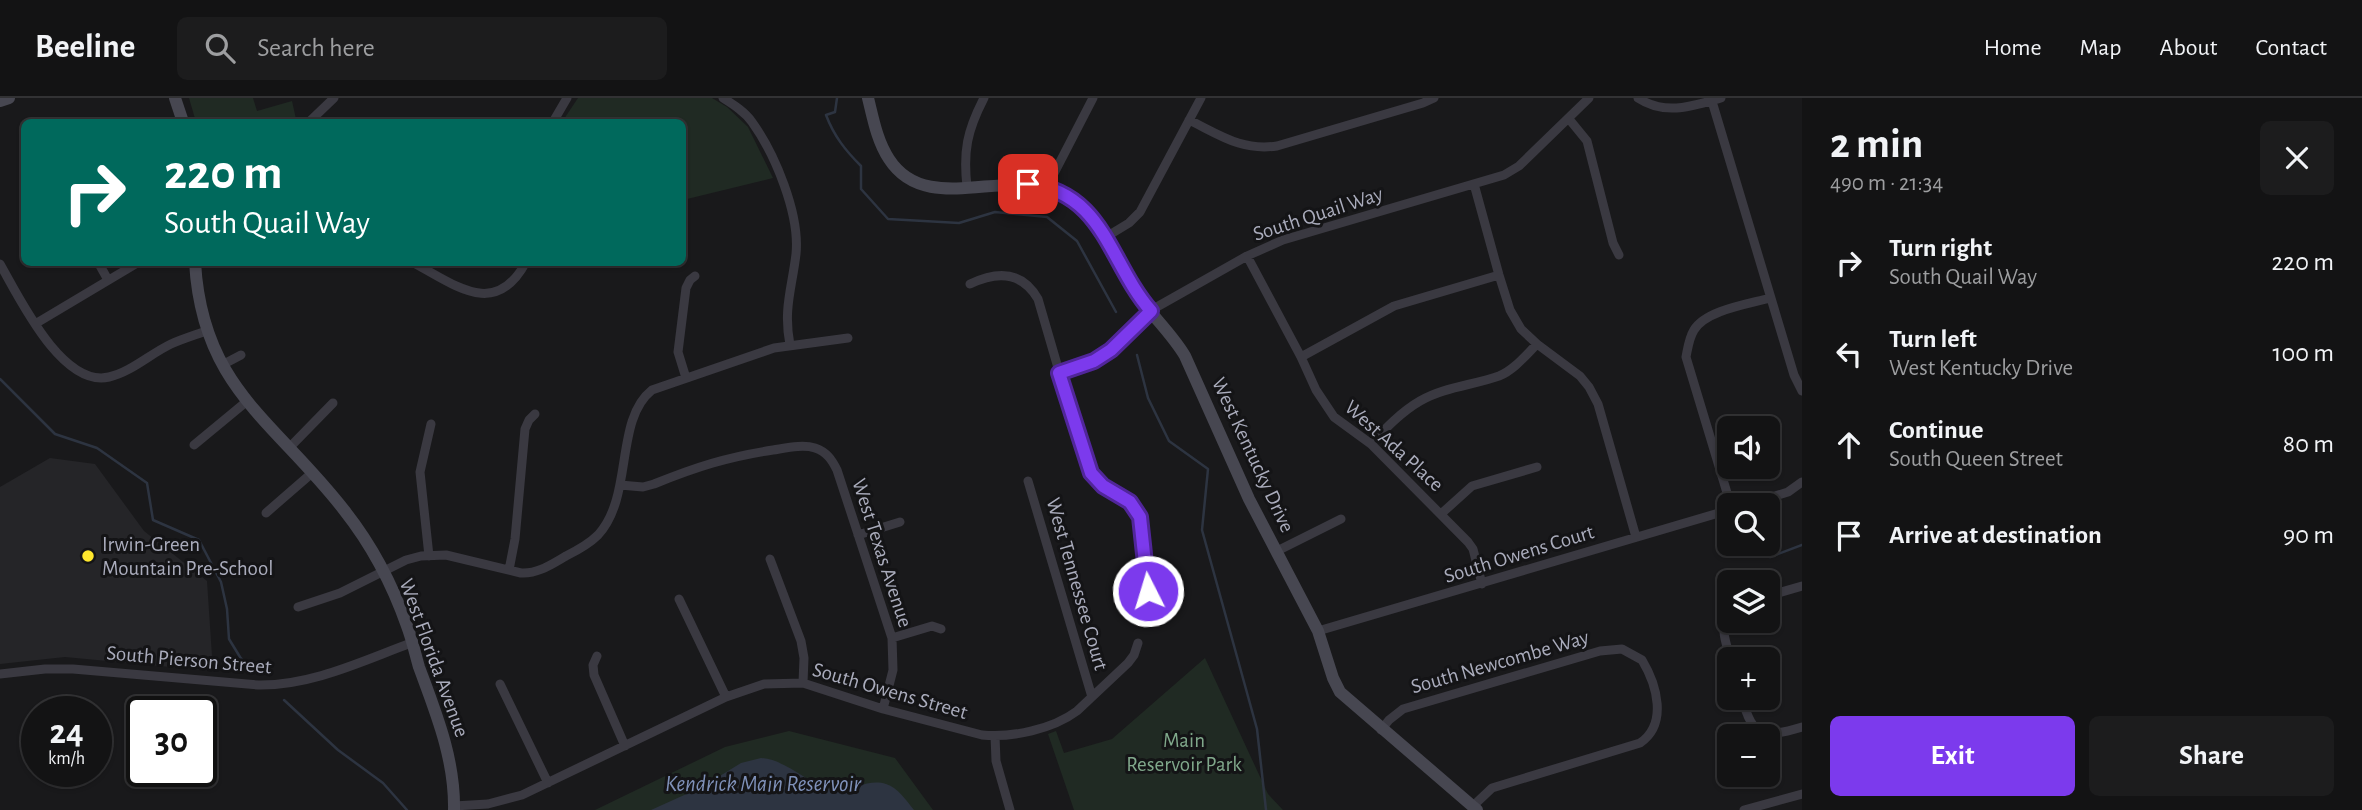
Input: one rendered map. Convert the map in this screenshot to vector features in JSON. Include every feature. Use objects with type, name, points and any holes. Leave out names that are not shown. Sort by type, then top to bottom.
[{"type":"street","points":[[0,101],[9,98]]},
{"type":"street","points":[[175,98],[182,119]]},
{"type":"street","points":[[312,119],[334,98]]},
{"type":"street","points":[[723,98],[740,108],[751,121],[787,192],[796,238],[786,317],[790,345]]},
{"type":"street","points":[[868,98],[890,161],[914,181],[946,189],[1014,183],[1047,187],[1093,98]]},
{"type":"street","points":[[967,187],[964,164],[966,142],[972,120],[984,98]]},
{"type":"street","points":[[1106,237],[1129,223],[1140,212],[1200,98]]},
{"type":"street","points":[[1189,120],[1240,145],[1261,148],[1278,146],[1434,98]]},
{"type":"street","name":"South Quail Way","points":[[1059,373],[1094,361],[1111,350],[1151,311],[1247,256],[1283,240],[1504,175],[1519,166],[1589,98]]},
{"type":"street","points":[[1638,98],[1667,109],[1684,108],[1715,99],[1770,298],[1794,375],[1802,391]]},
{"type":"street","points":[[555,119],[564,99]]},
{"type":"street","points":[[1570,119],[1587,141],[1613,243],[1619,255]]},
{"type":"street","points":[[1474,184],[1510,310],[1521,329],[1571,368],[1590,387],[1598,404],[1636,537]]},
{"type":"street","name":"West Kentucky Drive","points":[[1047,187],[1084,208],[1106,237],[1137,293],[1185,356],[1250,499],[1318,631],[1332,678],[1340,692],[1381,730],[1475,808]]},
{"type":"street","name":"West Ada Place","points":[[1247,256],[1316,390],[1334,417],[1371,444],[1442,513],[1472,550],[1482,584]]},
{"type":"street","points":[[0,264],[50,346],[81,372],[98,379],[118,374],[170,344],[206,331]]},
{"type":"street","points":[[100,266],[108,280]]},
{"type":"street","points":[[35,324],[132,266]]},
{"type":"street","name":"West Florida Avenue","points":[[195,266],[206,331],[222,365],[246,402],[344,509],[365,538],[382,571],[407,627],[445,740],[452,776],[454,808]]},
{"type":"street","points":[[425,266],[471,292],[483,295],[501,291],[517,278],[524,266]]},
{"type":"street","points":[[970,284],[985,277],[1005,275],[1015,277],[1033,290],[1044,317],[1091,473],[1103,486],[1130,502],[1140,517],[1148,591]]},
{"type":"street","points":[[1301,357],[1394,306],[1499,275]]},
{"type":"street","points":[[686,378],[678,352],[686,288],[695,276]]},
{"type":"street","points":[[1726,493],[1686,357],[1689,341],[1695,327],[1720,311],[1770,298]]},
{"type":"street","points":[[298,607],[340,593],[406,560],[429,556],[446,555],[530,574],[588,544],[610,518],[620,485],[634,414],[641,399],[652,390],[774,348],[848,338]]},
{"type":"street","points":[[1371,444],[1394,420],[1422,400],[1502,375],[1520,362],[1537,344]]},
{"type":"street","points":[[222,365],[241,355]]},
{"type":"street","points":[[194,445],[246,402]]},
{"type":"street","points":[[290,447],[333,403]]},
{"type":"street","points":[[509,570],[515,539],[525,429],[535,414]]},
{"type":"street","points":[[429,556],[420,472],[431,424]]},
{"type":"street","name":"West Texas Avenue","points":[[620,485],[643,487],[726,458],[782,449],[808,446],[825,453],[832,459],[837,470],[892,638],[893,670],[883,709]]},
{"type":"street","points":[[1442,513],[1472,486],[1536,467]]},
{"type":"street","points":[[266,513],[312,473]]},
{"type":"street","name":"West Tennessee Court","points":[[1028,481],[1092,697]]},
{"type":"street","points":[[1780,494],[1802,482]]},
{"type":"street","name":"South Owens Court","points":[[1318,631],[1717,512]]},
{"type":"street","points":[[1277,551],[1341,519]]},
{"type":"street","points":[[858,535],[900,522]]},
{"type":"street","points":[[769,559],[801,641],[804,658],[803,683]]},
{"type":"street","points":[[1780,592],[1802,586]]},
{"type":"street","points":[[679,600],[726,697]]},
{"type":"street","points":[[892,638],[932,626],[941,629]]},
{"type":"street","name":"South Pierson Street","points":[[0,674],[51,668],[83,669],[258,685],[285,685],[312,679],[411,643]]},
{"type":"street","name":"South Owens Street","points":[[454,808],[505,801],[726,697],[764,684],[803,683],[883,709],[995,736],[1027,731],[1068,717],[1128,663],[1138,643]]},
{"type":"street","name":"South Newcombe Way","points":[[1381,730],[1403,709],[1600,651],[1622,649],[1636,655],[1646,666],[1658,711],[1650,736],[1640,743],[1492,788],[1475,808]]},
{"type":"street","points":[[597,656],[593,665],[594,676],[625,746]]},
{"type":"street","points":[[500,684],[548,783]]},
{"type":"street","points":[[1745,710],[1754,729],[1764,734],[1774,735],[1802,727]]},
{"type":"street","points":[[995,736],[996,761],[1010,810]]},
{"type":"street","points":[[1744,810],[1802,794]]},
{"type":"shaded area","name":"Irwin-Green Mountain Pre-School","points":[[50,458],[95,464],[144,531],[207,581],[213,671],[65,657],[0,664],[0,487]]},
{"type":"green space","points":[[189,98],[253,98],[257,111],[292,101],[296,119],[195,119]]},
{"type":"green space","points":[[578,98],[712,98],[727,107],[748,127],[773,178],[686,199],[686,119],[564,119]]},
{"type":"green space","name":"Main Reservoir Park","points":[[1205,658],[1268,794],[1283,810],[1074,810],[1048,734],[1056,731],[1064,753],[1112,739]]},
{"type":"green space","points":[[789,731],[895,758],[933,810],[595,810],[725,747]]},
{"type":"water","name":"Kendrick Main Reservoir","points":[[761,758],[780,763],[832,789],[872,783],[886,784],[898,791],[914,810],[651,810],[702,787],[741,763]]},
{"type":"waterway","points":[[837,98],[835,112],[826,115],[829,123],[840,142],[861,166],[861,189],[888,219],[959,223],[995,212],[1047,217],[1077,241],[1116,312]]},
{"type":"waterway","points":[[1137,355],[1148,398],[1169,441],[1208,469],[1202,530],[1257,729],[1266,810]]},
{"type":"waterway","points":[[0,379],[55,434],[97,448],[147,483],[153,520],[199,540],[221,582],[227,609],[229,639],[249,667]]},
{"type":"waterway","points":[[1770,557],[1802,545]]},
{"type":"waterway","points":[[284,700],[338,750],[383,783],[407,810]]},
{"type":"place","name":"Irwin-Green Mountain Pre-School","points":[[88,556]]},
{"type":"route","points":[[1028,184],[1047,187],[1061,193],[1090,215],[1101,229],[1137,293],[1151,311],[1111,350],[1094,361],[1059,373],[1091,473],[1111,492],[1130,502],[1140,517],[1148,591]]}]
